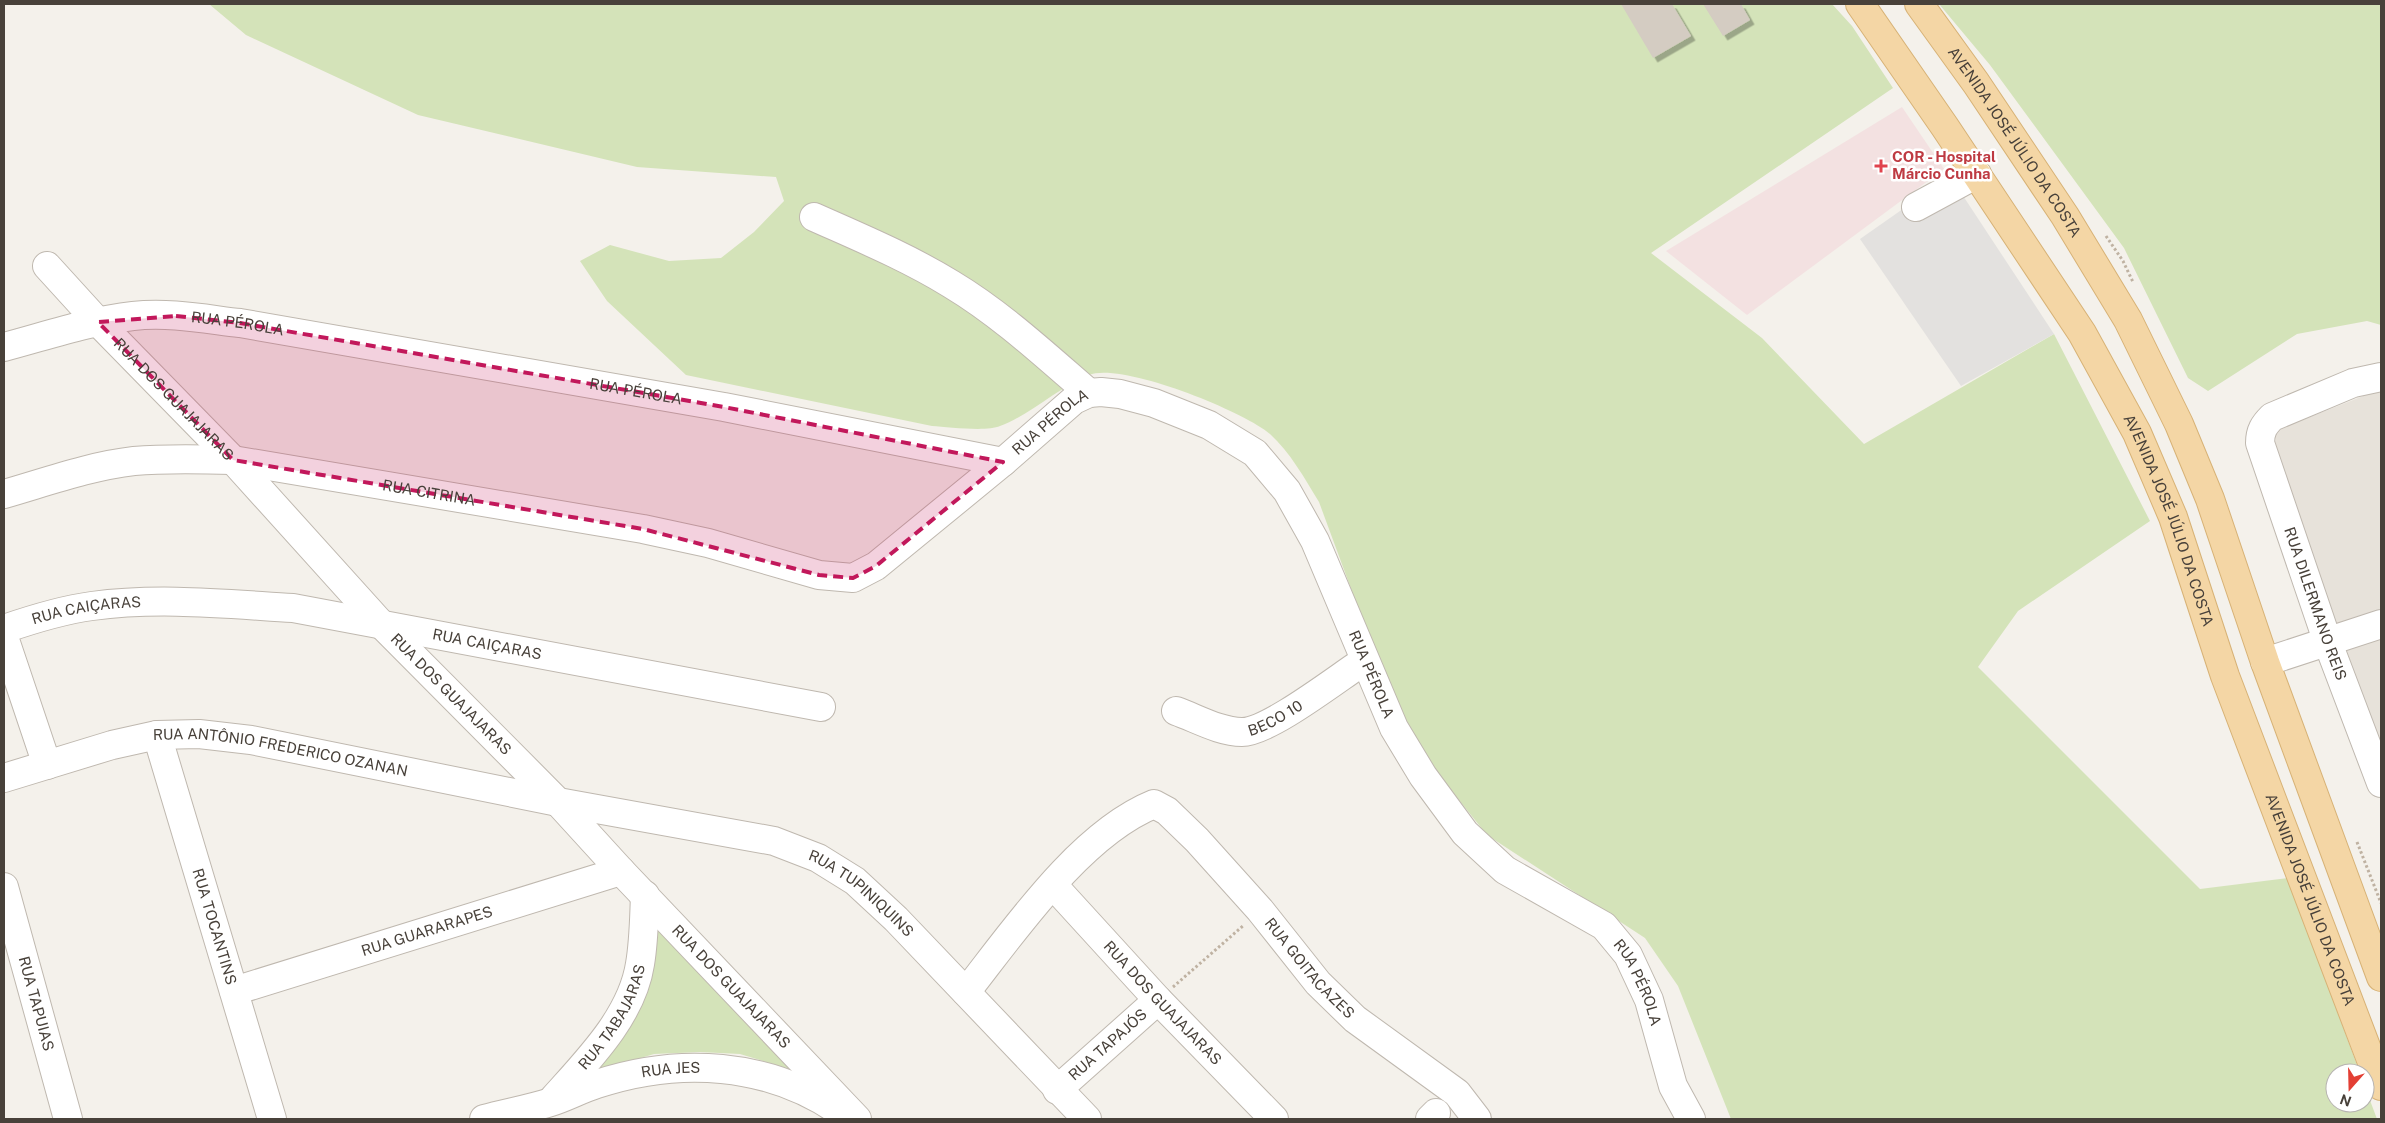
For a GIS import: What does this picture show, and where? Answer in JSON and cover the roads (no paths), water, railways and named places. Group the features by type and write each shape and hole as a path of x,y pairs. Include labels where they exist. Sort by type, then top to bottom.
{"main road":[{"name":"AVENIDA JOSÉ JÚLIO DA COSTA","path":"1860,4 1977,174 2082,333 2137,433 2173,517 2226,676 2381,1086"},
{"name":"AVENIDA JOSÉ JÚLIO DA COSTA","path":"1919,4 2051,193 2128,320 2179,424 2210,499 2265,662 2381,977"},
{"path":"2226,676 2265,662"}],"street":[{"path":"1916,207 1977,174"},
{"path":"814,218 878,245 953,285 999,318 1088,393"},
{"name":"RUA DOS GUAJAJARAS","path":"47,266 98,322 234,460 382,624 558,802 621,871 857,1119"},
{"name":"RUA PÉROLA","path":"4,348 98,322 135,316 176,316 240,323 724,407 1003,462 1060,411 1088,393 1120,394 1154,404 1209,425 1255,454 1287,491 1315,541 1364,661 1394,728 1424,776 1465,833 1505,870 1604,926 1628,955 1649,1000 1673,1086 1691,1119"},
{"name":"RUA DILERMANO REIS","path":"2381,377 2353,383 2272,417 2265,424 2260,434 2264,457 2328,643 2381,783"},
{"name":"RUA CITRINA","path":"4,494 78,473 132,461 178,458 234,460 643,529 708,543 820,574 853,578 876,566 1003,462"},
{"name":"RUA CAIÇARAS","path":"4,628 48,615 92,606 148,601 293,608 821,706"},
{"path":"2265,662 2328,643 2381,624"},
{"path":"4,637 47,765"},
{"name":"BECO 10","path":"1176,710 1225,729 1243,732 1258,728 1275,719 1364,661"},
{"name":"RUA ANTÔNIO FREDERICO OZANAN","path":"4,778 112,745 157,735 198,734 251,740 558,802"},
{"name":"RUA TOCANTINS","path":"157,735 272,1119"},
{"name":"RUA TUPINIQUINS","path":"558,802 774,840 818,858 855,881 876,900 1087,1119"},
{"name":"RUA GOITACAZES","path":"1053,885 1085,852 1126,818 1154,804 1167,811 1180,822 1260,910 1318,983 1348,1013 1457,1093 1477,1119"},
{"name":"RUA GUARARAPES","path":"234,992 621,871"},
{"path":"966,992 1053,885"},
{"name":"RUA DOS GUAJAJARAS","path":"1053,885 1158,1000 1274,1119"},
{"name":"RUA TAPUIAS","path":"4,887 11,946 68,1119"},
{"name":"RUA TABAJARAS","path":"544,1110 603,1040 627,1003 640,966 645,895"},
{"name":"RUA TAPAJÓS","path":"1057,1090 1158,1000"},
{"name":"RUA JES","path":"484,1119 544,1110 598,1083 656,1071 697,1066 735,1070 779,1080 827,1102 852,1119"}],"place":[{"name":"COR - Hospital Márcio Cunha","path":"1881,166"}]}
